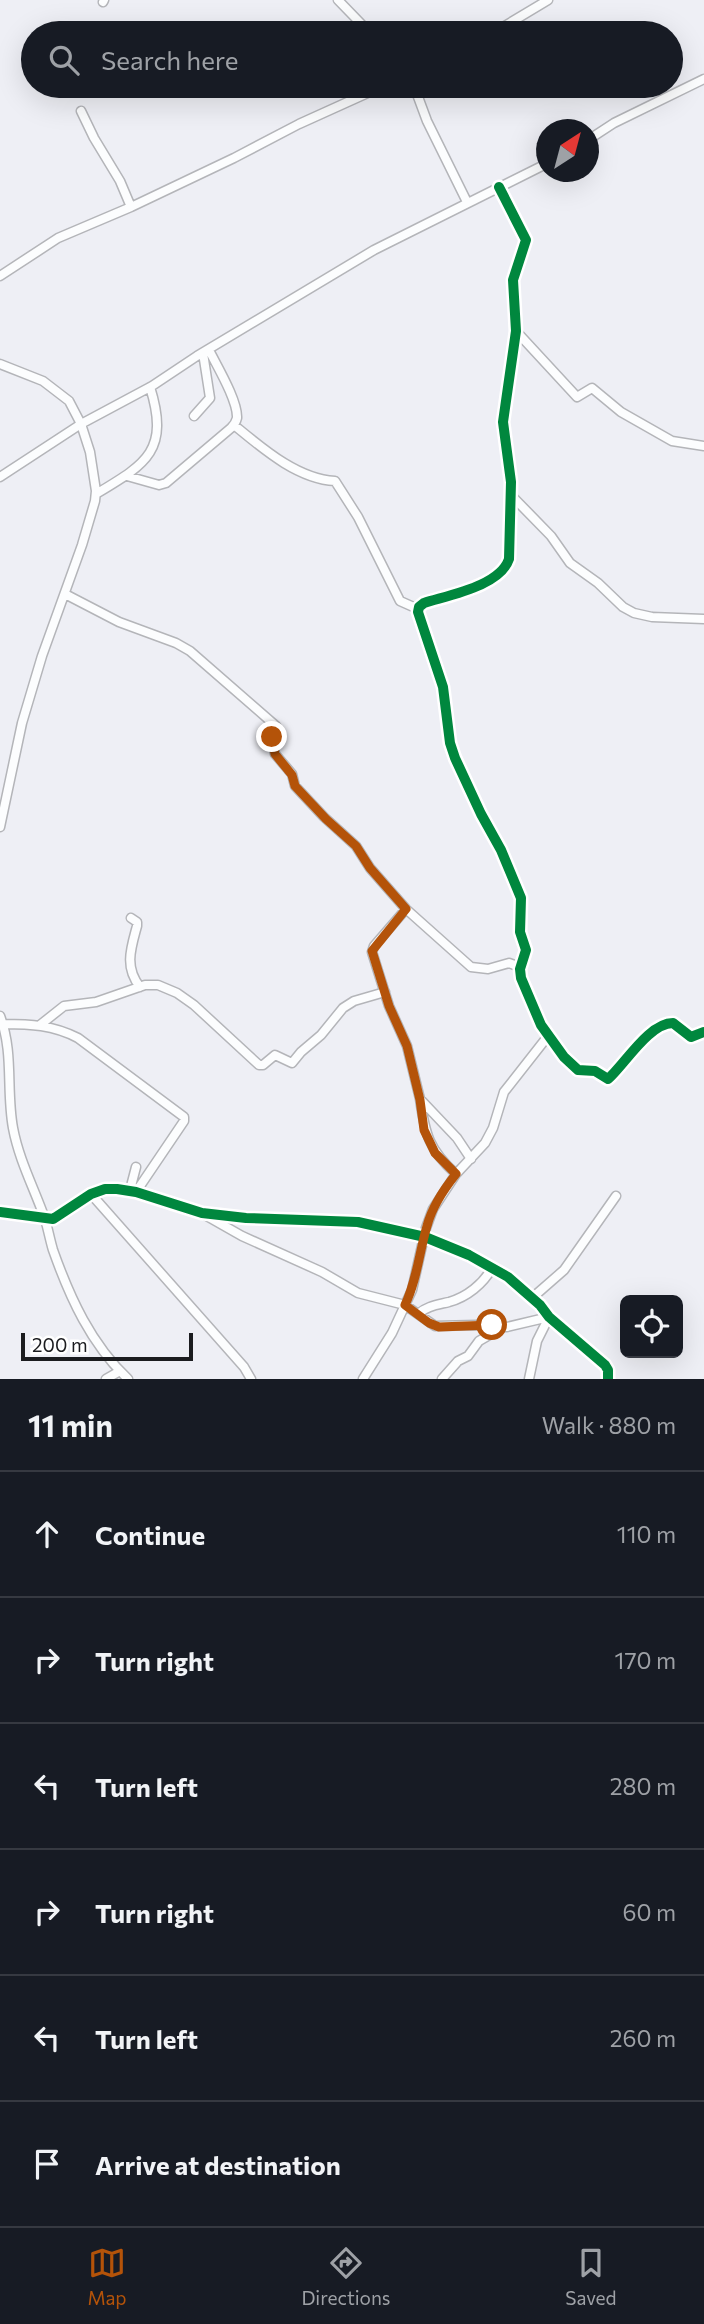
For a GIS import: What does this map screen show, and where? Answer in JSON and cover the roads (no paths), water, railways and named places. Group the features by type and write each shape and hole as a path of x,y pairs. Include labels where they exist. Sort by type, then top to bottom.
{"street":[{"path":"338,0 358,21"},
{"path":"513,21 548,0"},
{"path":"683,89 704,79"},
{"path":"0,276 51,242 234,158 312,117 356,98"},
{"path":"418,98 467,202"},
{"path":"599,133 665,98"},
{"path":"81,111 131,206"},
{"path":"0,477 81,424 150,387 374,250 536,169"},
{"path":"418,609 424,603 486,583 506,568 509,559 510,466 503,422 516,331 513,280 526,240 499,187"},
{"path":"516,331 577,397 592,388 621,412 665,438 683,444 704,446"},
{"path":"194,416 211,398 206,351"},
{"path":"127,475 159,485 166,483 234,425 237,416 233,404 206,351"},
{"path":"0,364 33,375 69,401 81,424 93,466 96,494 22,723 0,827"},
{"path":"96,494 127,475 150,454 157,438 157,409 150,387"},
{"path":"234,425 285,463 326,481 335,481 362,525 400,601 418,609 443,687 455,758 501,850 521,898 520,932 526,950 520,967 523,985 548,1036 564,1057 578,1070 595,1071 608,1079 646,1038 663,1025 673,1023 691,1037 704,1032"},
{"path":"510,494 551,536 570,562 598,583 623,607 652,617 704,619"},
{"path":"65,594 118,622 176,643 190,651 274,724 276,728 272,737 275,754 292,775 295,786 356,846 370,868 406,909 471,967 488,969 509,963 520,967"},
{"path":"406,909 372,950 385,992 407,1046 424,1130 435,1153 456,1174"},
{"path":"131,918 137,922 137,926 130,949 130,970 140,987"},
{"path":"40,1025 64,1006 107,999 140,987 158,985 184,998 260,1065 275,1055 292,1063 321,1035 343,1008 354,1001 385,992"},
{"path":"128,1379 99,1346 72,1298 20,1158 13,1126 11,1073 1,1020 67,1032 185,1118 133,1191"},
{"path":"363,1379 393,1333 405,1305 433,1209 456,1174 490,1135 504,1093 548,1036"},
{"path":"0,1065 11,1073"},
{"path":"420,1100 457,1138 471,1159"},
{"path":"133,1191 136,1167"},
{"path":"0,1212 45,1220 56,1218 90,1194 105,1189 133,1191 202,1213 246,1218 358,1222 425,1237 469,1255 516,1283 549,1317 605,1365 608,1379"},
{"path":"90,1194 244,1367 251,1379"},
{"path":"532,1298 565,1270 615,1196"},
{"path":"202,1213 233,1232 322,1272 358,1293 405,1305 439,1327 503,1327 549,1317"},
{"path":"418,1314 425,1308 453,1301 468,1293 483,1281 492,1268"},
{"path":"529,1379 537,1341 549,1317"},
{"path":"442,1379 459,1360 468,1356 479,1341 503,1327"},
{"path":"106,1379 120,1371"}]}
